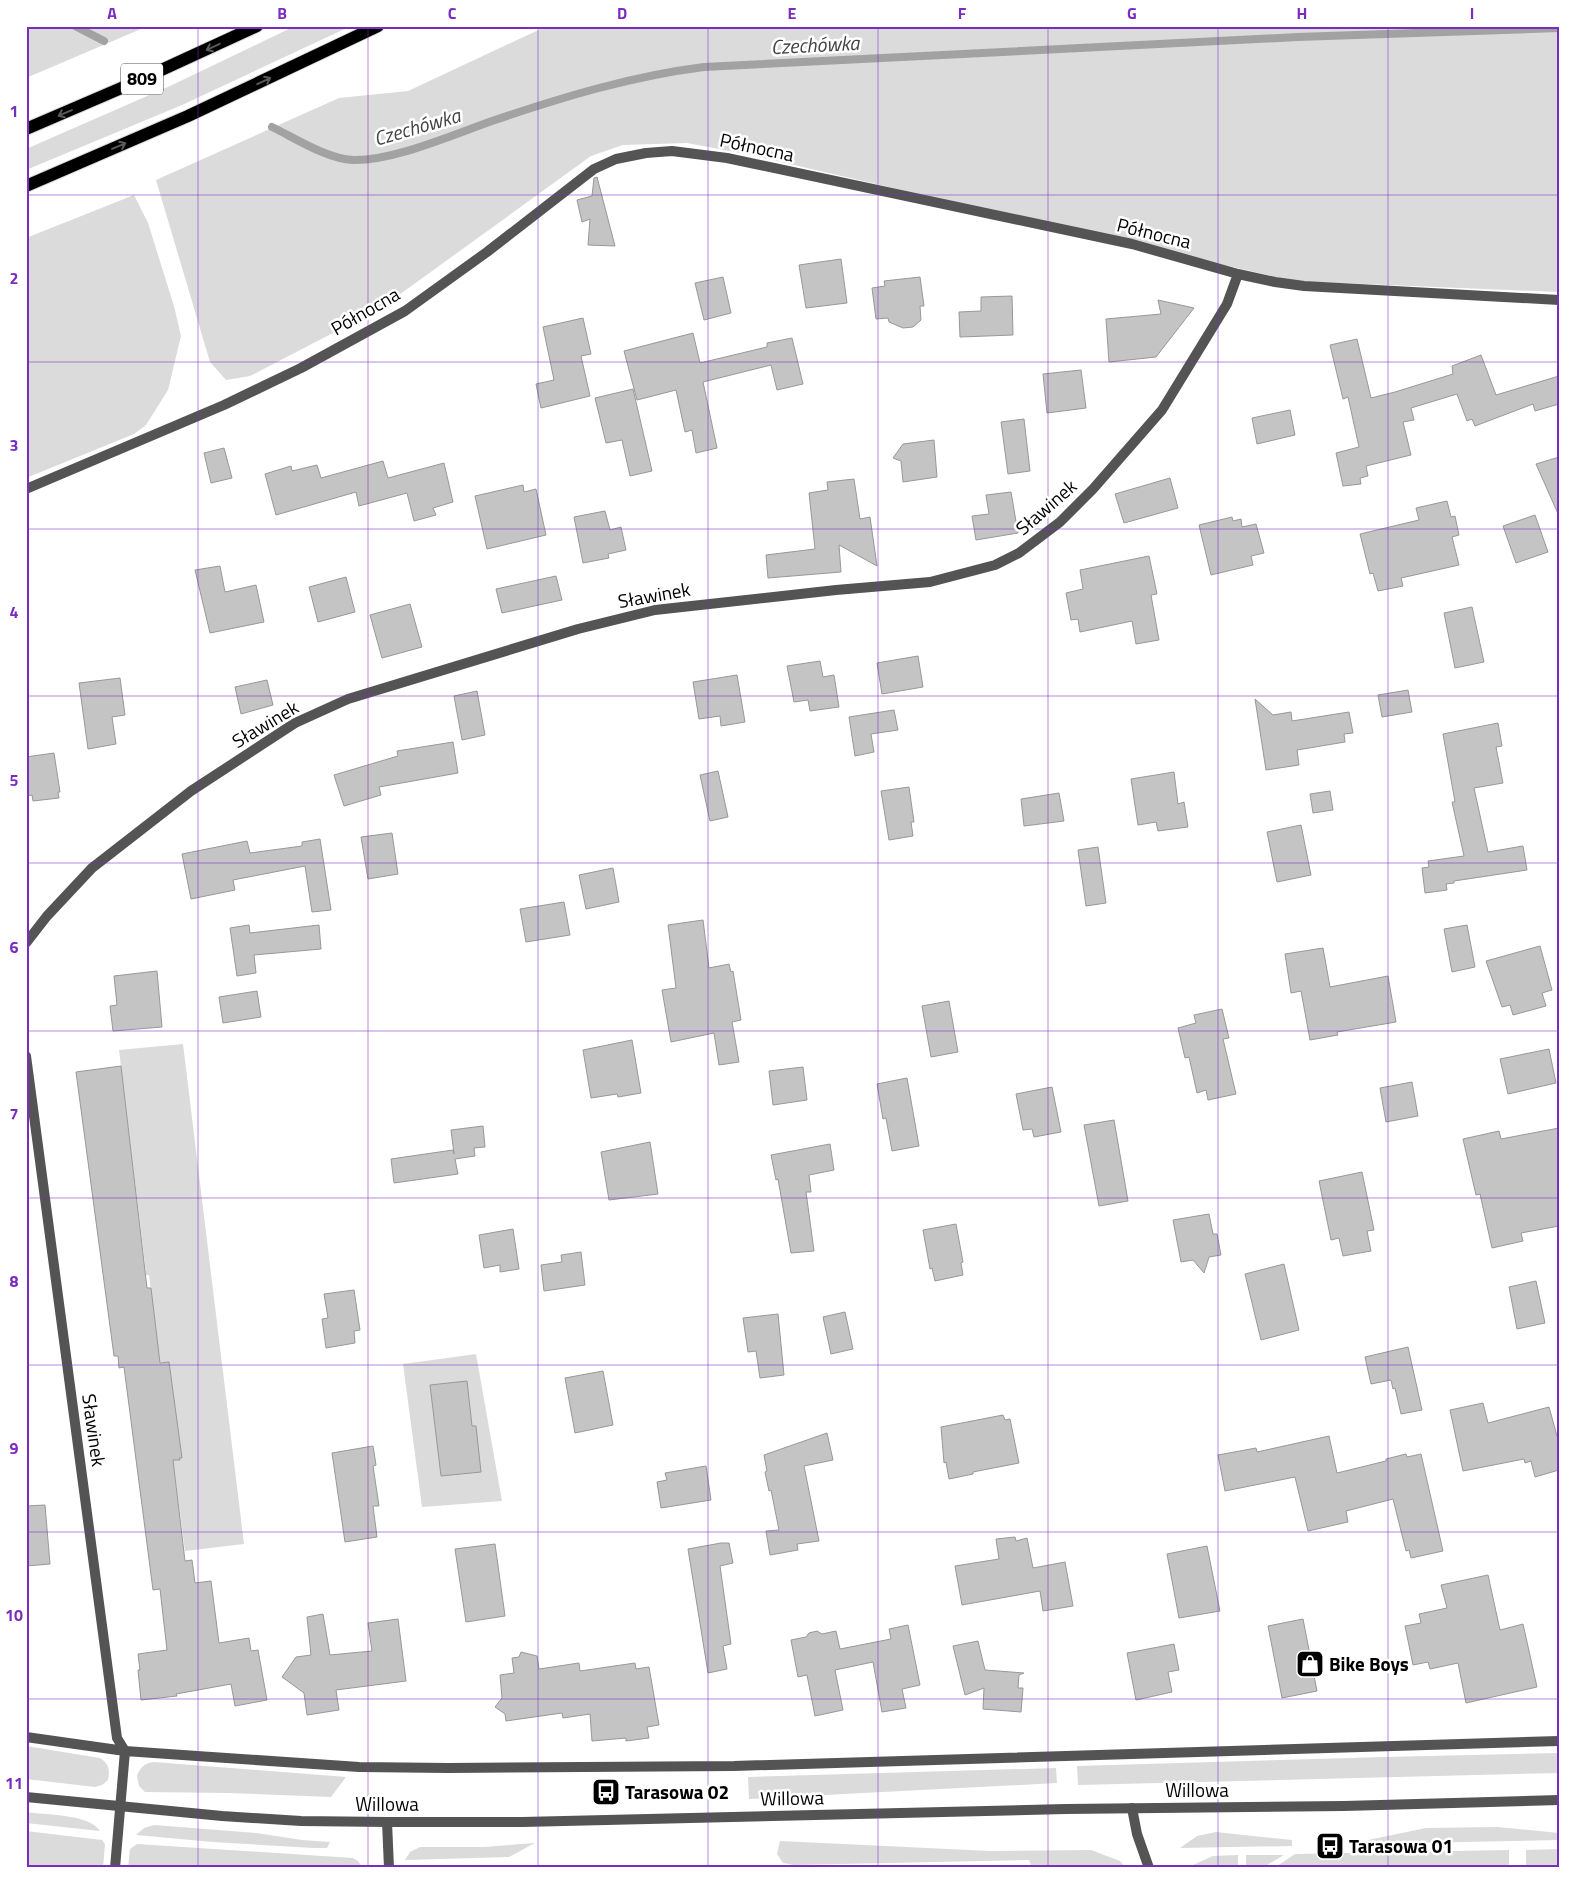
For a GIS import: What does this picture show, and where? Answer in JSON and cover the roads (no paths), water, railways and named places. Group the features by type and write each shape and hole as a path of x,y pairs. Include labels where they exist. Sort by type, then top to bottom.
{"main road":[{"name":"809","path":"26,129 125,87 257,26"},
{"path":"26,186 188,116 378,26"}],"street":[{"name":"Północna","path":"26,489 224,405 405,311 487,252 594,169 616,160 646,153 672,151 727,158 1132,244 1238,274 1275,282 1304,286 1559,300"},
{"name":"Sławinek","path":"26,943 47,916 92,868 191,791 295,723 348,700 578,629 655,610 836,590 930,582 995,565 1019,553 1060,522 1080,502 1162,410 1226,304 1238,274"},
{"name":"Sławinek","path":"26,1056 117,1738 125,1751 115,1868"},
{"path":"26,1737 125,1751 359,1767 448,1768 734,1766 1559,1741"},
{"name":"Willowa","path":"26,1797 121,1807 301,1821 387,1822 522,1822 1559,1800"},
{"path":"1132,1808 1137,1834 1150,1868"},
{"path":"387,1822 389,1868"}],"waterway":[{"name":"Czechówka","path":"75,26 104,41"},
{"name":"Czechówka","path":"272,127 333,156 353,160 369,159 424,146 572,95 651,76 704,67 1298,37 1559,28"}],"place":[{"name":"Bike Boys","path":"1310,1664"},
{"name":"Tarasowa 02","path":"606,1792"},
{"name":"Tarasowa 01","path":"1330,1846"}]}
